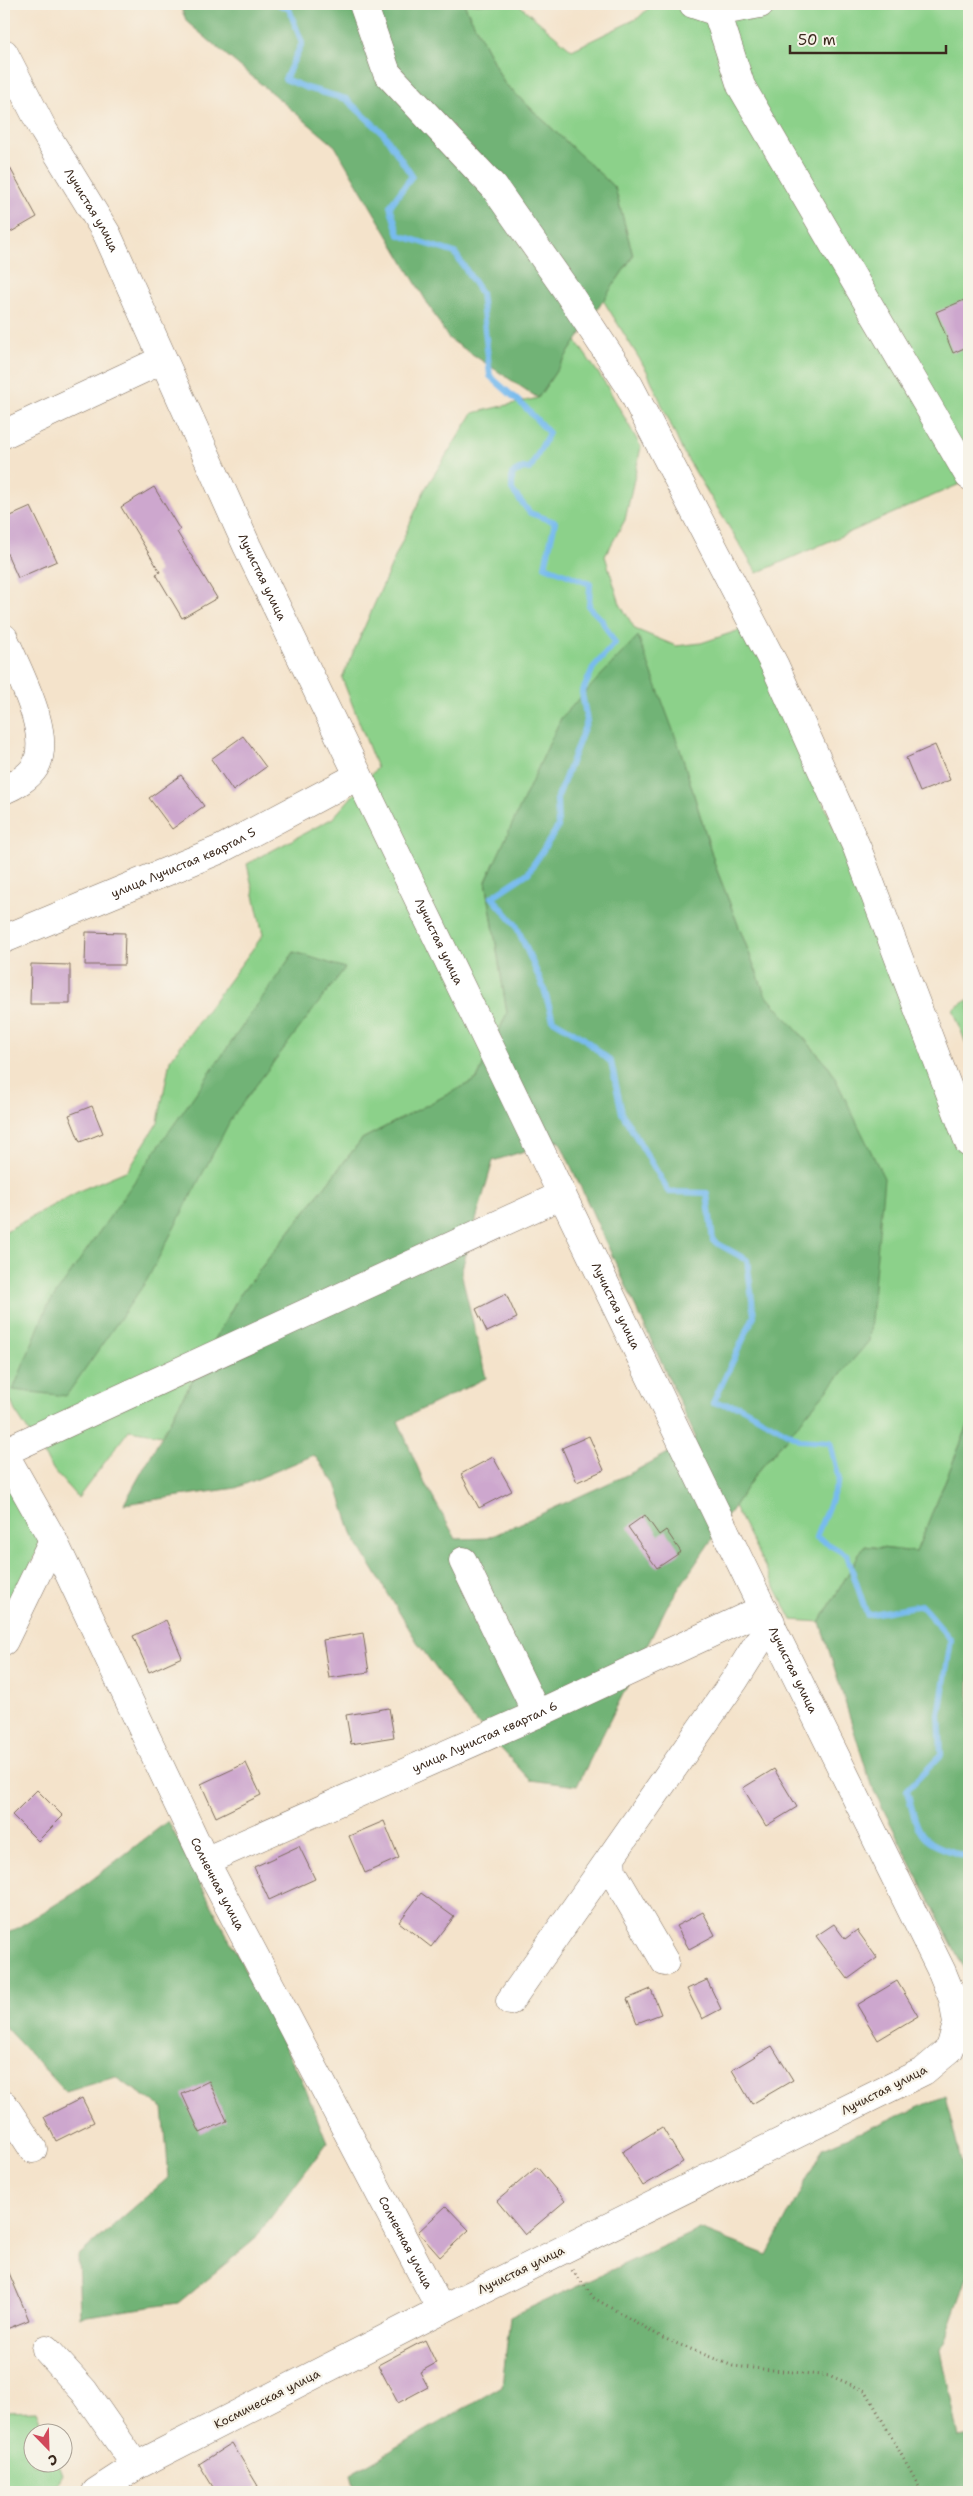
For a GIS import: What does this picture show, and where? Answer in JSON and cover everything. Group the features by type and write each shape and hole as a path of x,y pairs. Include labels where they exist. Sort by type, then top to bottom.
{"street":[{"path":"363,4 387,73 494,187 565,288 629,385 775,666 857,848 969,1143"},
{"path":"760,4 705,8 740,86 969,476"},
{"name":"Лучистая улица","path":"4,54 44,131 107,234 247,546 942,1972 953,1999 957,2024 950,2050 924,2071 441,2310"},
{"path":"4,434 162,360"},
{"path":"4,638 39,720 41,743 35,767 14,786 4,790"},
{"name":"улица Лучистая квартал 5","path":"4,939 221,849 358,776"},
{"path":"4,1453 562,1195"},
{"name":"Солнечная улица","path":"4,1453 52,1540 206,1861 441,2310"},
{"path":"4,1640 52,1540"},
{"path":"463,1561 537,1714"},
{"path":"510,2001 734,1681 767,1616"},
{"name":"улица Лучистая квартал 6","path":"206,1861 537,1714 767,1616"},
{"path":"611,1857 612,1871 665,1962"},
{"path":"4,2105 33,2149"},
{"name":"Космическая улица","path":"96,2492 136,2466 441,2310"},
{"path":"46,2349 84,2391 136,2466"}],"path":[{"path":"558,2252 594,2298 663,2338 733,2366 830,2376 866,2391 922,2492"}],"green space":[{"path":"179,4 464,4 504,83 615,188 633,256 538,398 448,338 335,146 187,22"},
{"path":"464,4 518,4 572,50 638,18 653,4 969,4 969,480 757,573 682,450 647,371 603,300 633,256 615,188 504,83"},
{"path":"576,341 607,386 641,447 625,520 605,556 620,604 635,629 676,646 701,643 746,628 771,673 956,1128 969,1173 969,1423 916,1552 864,1546 820,1622 792,1620 734,1506 755,1475 868,1341 830,1068 765,994 716,868 680,749 486,881 507,1013 477,1079 362,1139 239,1296 162,1435 129,1430 78,1498 55,1472 15,1411 4,1384 4,1232 81,1190 128,1170 158,1122 170,1060 263,935 247,864 333,818 377,768 342,678 425,489 473,413 538,398"},
{"path":"638,636 680,749 716,868 765,994 830,1068 884,1178 869,1341 755,1475 667,1606 577,1786 530,1780 469,1714 419,1645 353,1536 336,1484 314,1455 236,1488 124,1504 239,1296 362,1139 477,1079 507,1013 486,881 561,718","holes":["559,1140 696,1438 633,1472 488,1538 456,1539 423,1480 398,1421 486,1378 461,1272 493,1161"]},
{"path":"294,952 345,968 232,1117 147,1280 66,1396 13,1390 47,1307"},
{"path":"969,999 969,1052 953,1009"},
{"path":"969,1423 969,1978 871,1785 820,1622 864,1546 916,1552"},
{"path":"4,1459 42,1543 4,1619"},
{"path":"168,1821 302,2080 327,2143 253,2241 178,2303 80,2317 78,2256 169,2177 163,2108 115,2077 66,2092 4,2026 4,1936 76,1892"},
{"path":"945,2096 969,2194 969,2272 941,2351 959,2437 969,2435 969,2492 356,2492 351,2474 502,2386 510,2317 700,2229 767,2255 823,2148"},
{"path":"36,2411 41,2424 22,2424 22,2474 62,2474 52,2492 4,2492 4,2412"}],"building":[{"path":"4,157 37,217 4,236"},
{"path":"969,298 969,346 953,353 936,312"},
{"path":"154,487 180,530 177,532 217,598 182,618 156,574 160,572 121,507"},
{"path":"31,507 57,561 18,578 4,547 4,519"},
{"path":"243,736 266,767 233,791 211,759"},
{"path":"935,745 950,780 920,792 906,758"},
{"path":"181,775 204,806 172,829 149,798"},
{"path":"86,932 125,933 124,965 85,965"},
{"path":"31,964 70,965 70,1004 30,1004"},
{"path":"92,1106 103,1133 80,1142 69,1115"},
{"path":"506,1294 517,1318 487,1332 476,1309"},
{"path":"589,1436 604,1470 577,1482 562,1448"},
{"path":"493,1457 512,1491 479,1508 461,1474"},
{"path":"645,1515 659,1535 666,1530 681,1552 657,1568 628,1527"},
{"path":"166,1620 182,1657 149,1672 133,1636"},
{"path":"363,1633 369,1672 329,1678 323,1640"},
{"path":"389,1708 394,1737 351,1744 346,1715"},
{"path":"246,1763 261,1795 216,1817 201,1784"},
{"path":"774,1769 797,1807 766,1826 743,1788"},
{"path":"37,1790 63,1816 38,1841 12,1815"},
{"path":"384,1821 399,1858 365,1873 349,1836"},
{"path":"299,1846 315,1879 269,1900 254,1867"},
{"path":"421,1893 454,1917 431,1947 399,1922"},
{"path":"703,1912 715,1935 689,1949 676,1926"},
{"path":"834,1924 845,1939 857,1930 877,1958 848,1979 816,1936"},
{"path":"707,1980 721,2009 702,2019 687,1989"},
{"path":"897,1981 918,2016 878,2040 857,2005"},
{"path":"651,1989 661,2014 637,2023 627,1999"},
{"path":"772,2046 793,2080 752,2104 732,2070"},
{"path":"209,2081 227,2121 200,2133 182,2094"},
{"path":"82,2098 94,2122 56,2141 44,2117"},
{"path":"662,2127 683,2162 643,2186 622,2152"},
{"path":"537,2167 565,2201 525,2235 497,2201"},
{"path":"446,2206 469,2230 440,2257 418,2232"},
{"path":"4,2261 29,2320 4,2330"},
{"path":"425,2340 436,2363 420,2372 428,2387 398,2403 378,2365"},
{"path":"232,2443 258,2486 249,2492 216,2492 199,2464"}],"waterway":[{"path":"278,4 289,9 302,43 285,79 307,88 346,99 384,134 412,176 390,206 399,235 455,253 481,293 490,376 526,408 549,433 530,469 523,468 512,474 512,490 530,513 555,522 545,566 590,584 589,607 601,619 615,643 593,668 582,693 587,721 557,799 558,827 528,873 492,897 516,925 544,989 553,1020 582,1037 611,1062 622,1113 669,1192 707,1193 713,1241 747,1260 754,1316 713,1403 739,1406 800,1440 830,1442 839,1480 816,1537 847,1555 867,1615 921,1605 951,1640 939,1715 941,1755 907,1790 915,1820 924,1837 940,1847 969,1858"}]}
